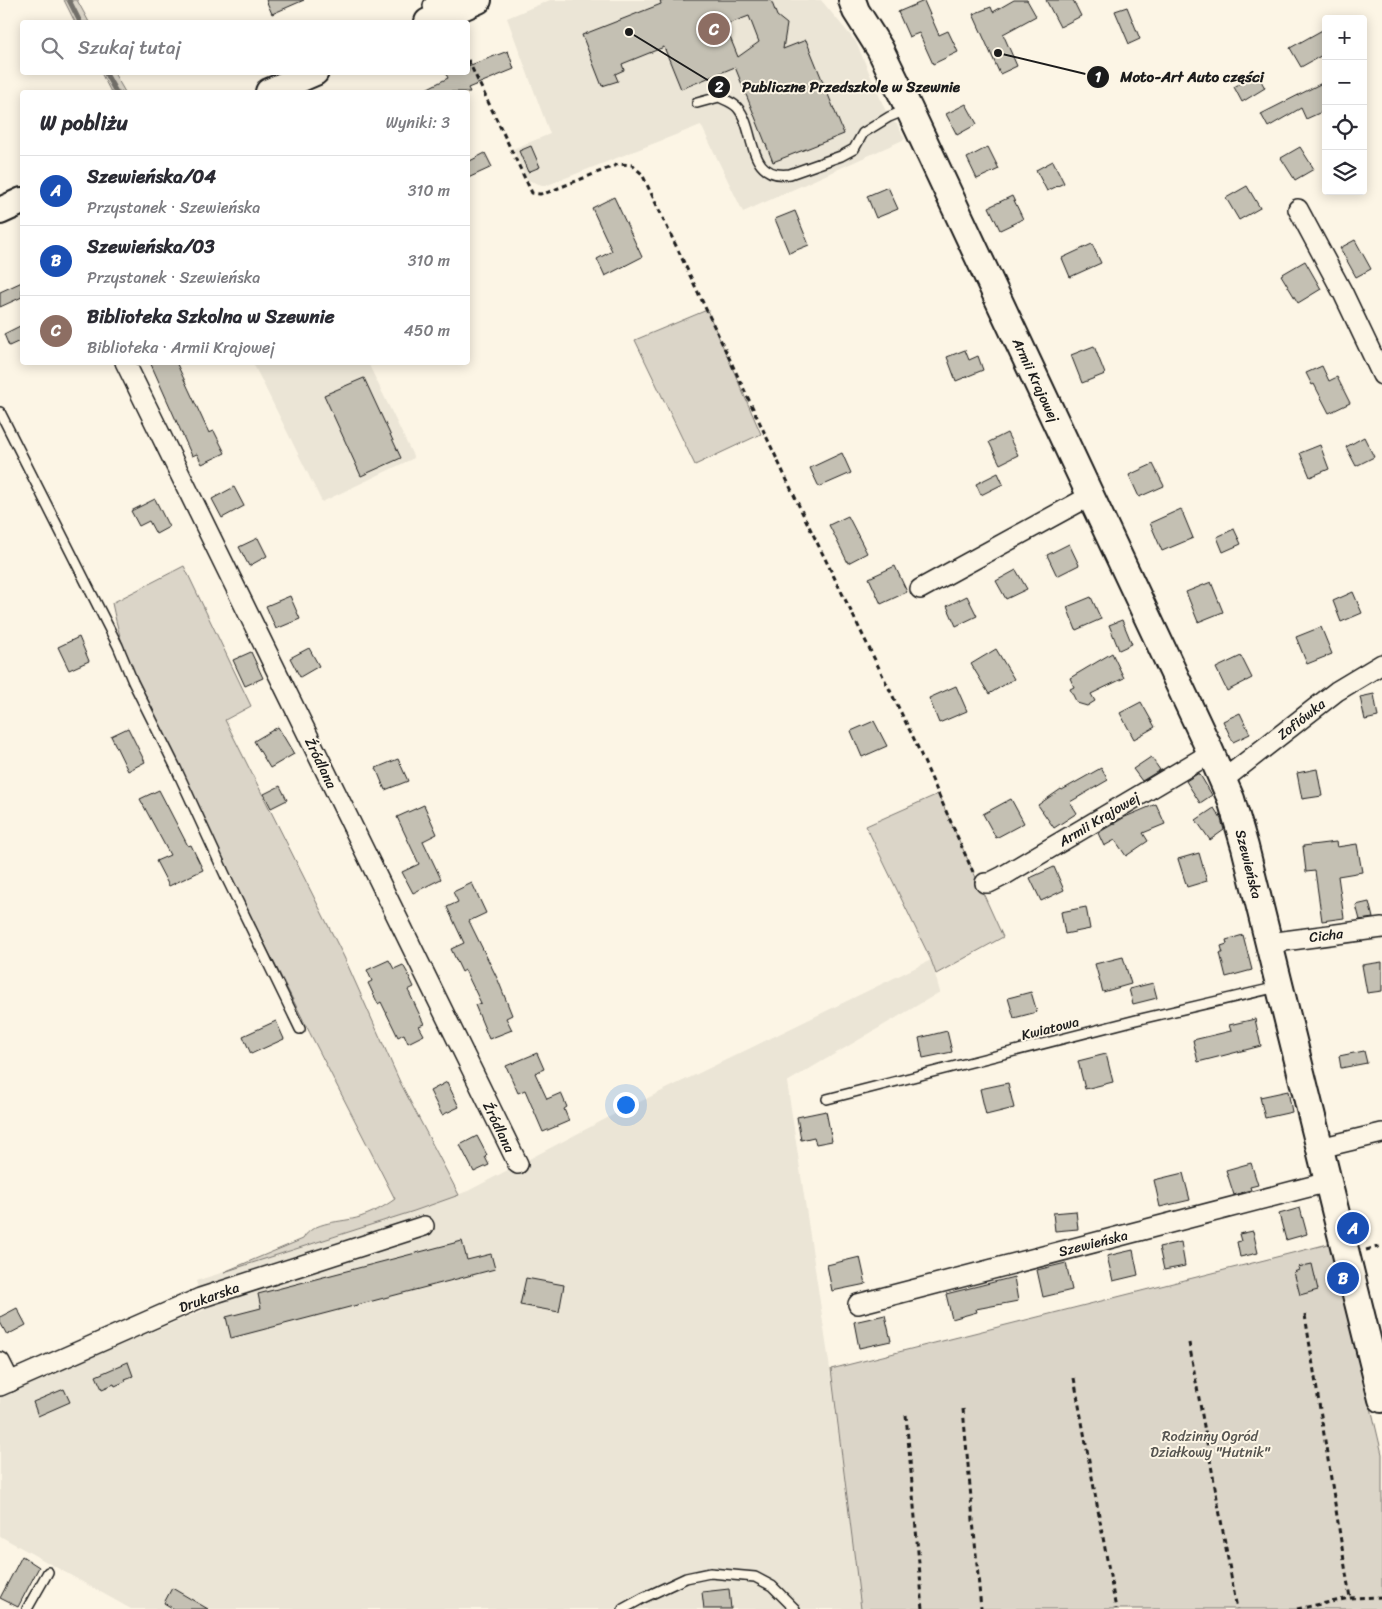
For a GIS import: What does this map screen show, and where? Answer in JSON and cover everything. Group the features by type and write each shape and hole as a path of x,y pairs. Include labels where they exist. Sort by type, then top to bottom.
{"street":[{"path":"434,9 478,0"},
{"name":"Armii Krajowej","path":"851,4 880,49 909,109 1223,780"},
{"path":"274,90 307,75"},
{"path":"0,211 20,202"},
{"path":"1298,209 1343,293 1382,375"},
{"name":"Źródlana","path":"126,365 518,1164"},
{"path":"920,589 1090,496"},
{"name":"Zofiówka","path":"1223,780 1337,691 1382,664"},
{"name":"Armii Krajowej","path":"986,883 1004,876 1211,753"},
{"name":"Szewieńska","path":"1223,780 1241,831 1382,1399"},
{"name":"Cicha","path":"1269,943 1382,928"},
{"path":"1320,1148 1382,1133"},
{"name":"Szewieńska","path":"858,1304 1328,1182"},
{"name":"Drukarska","path":"5,1384 200,1298 424,1226"},
{"path":"0,1362 5,1384"}],"lane":[{"path":"697,103 719,97 736,106 742,115 756,158 771,173 781,175 790,174 841,156 854,149 863,133 889,117 909,109"},
{"path":"0,412 118,646 133,682 300,1029"},
{"name":"Kwiatowa","path":"827,1099 1145,1018 1280,986"},
{"path":"27,1609 48,1572"},
{"path":"623,1609 686,1578 710,1573 755,1577 772,1586 795,1609"}],"path":[{"path":"470,64 532,193 546,193 619,164 632,165 642,174 802,512 914,739 975,877 981,882 986,883"},
{"path":"1305,1315 1350,1598"},
{"path":"1189,1343 1237,1609"},
{"path":"1074,1378 1116,1609"},
{"path":"962,1409 981,1609"},
{"path":"906,1415 923,1609"},
{"path":"1297,1609 1350,1598 1382,1597"}],"shaded area":[{"path":"550,0 821,0 856,42 890,121 897,124 905,139 743,212 701,125 545,186 527,180 513,149 550,134 507,18"},
{"path":"254,365 369,365 414,458 322,502"},
{"path":"931,960 940,992 787,1082 830,1369 861,1609 131,1609 0,1536 0,1396 204,1310 196,1281 414,1211 468,1191 615,1114"}],"green space":[{"path":"64,0 77,0 88,20 74,20"},
{"path":"102,75 115,75 124,90 110,90"},
{"path":"707,310 761,434 695,465 635,340"},
{"path":"184,566 251,706 225,720 344,957 400,1082 459,1195 224,1272 303,1239 314,1228 321,1225 360,1217 378,1210 395,1199 253,921 169,743 135,679 125,651 112,603"},
{"path":"938,794 1003,937 936,974 866,826"},
{"name":"Rodzinny Ogród Działkowy \"Hutnik\"","path":"1332,1243 1382,1454 1382,1609 861,1609 831,1369"}],"building":[{"path":"266,0 304,0 272,14"},
{"path":"660,0 771,0 777,16 787,24 783,49 806,40 844,134 773,162 735,67 681,89 664,47 622,64 624,70 615,74 618,81 602,86 582,35 661,4","holes":["749,16 759,42 738,57 725,25"]},
{"path":"1014,0 1027,0 1036,16 1003,34 1017,66 1000,74 973,14 991,7 993,12"},
{"path":"1046,0 1073,0 1081,16 1060,27"},
{"path":"924,1 939,35 948,31 958,52 933,64 919,33 909,37 898,12"},
{"path":"1127,7 1140,39 1129,44 1115,11"},
{"path":"1322,30 1322,55 1301,67 1290,48"},
{"path":"508,51 514,69 468,88 469,90 424,90 448,78 446,75 470,75 470,65"},
{"path":"1257,74 1265,88 1242,102 1234,87"},
{"path":"1322,83 1322,112 1306,119 1301,108 1268,127 1261,114"},
{"path":"966,104 977,124 957,135 946,114"},
{"path":"531,146 540,167 528,172 519,151"},
{"path":"988,147 999,169 977,179 967,158"},
{"path":"1300,147 1314,169 1295,180 1281,158"},
{"path":"485,153 492,167 470,177 470,161"},
{"path":"1053,161 1064,183 1047,191 1036,170"},
{"path":"1247,186 1260,208 1239,220 1226,198"},
{"path":"888,187 898,209 876,218 867,196"},
{"path":"1012,196 1023,219 1000,230 989,207"},
{"path":"614,197 642,257 605,276 597,259 612,251 592,208"},
{"path":"795,211 809,245 789,253 775,219"},
{"path":"1355,240 1371,269 1356,277 1340,248"},
{"path":"1092,244 1101,263 1070,277 1062,258"},
{"path":"1305,261 1321,289 1298,303 1281,275"},
{"path":"20,283 20,298 0,307 0,292"},
{"path":"20,326 20,341 9,346 4,334"},
{"path":"1094,346 1105,374 1082,383 1071,355"},
{"path":"965,350 969,360 978,356 983,370 956,381 947,357"},
{"path":"151,365 177,365 209,433 214,431 225,453 202,464 197,454 192,456"},
{"path":"1322,366 1329,381 1337,377 1350,403 1329,413 1306,373"},
{"path":"364,378 401,458 361,476 324,395"},
{"path":"1007,433 1018,455 1000,464 989,442"},
{"path":"1364,437 1374,457 1356,466 1346,447"},
{"path":"1320,445 1329,469 1310,477 1300,453"},
{"path":"842,453 851,473 819,487 810,468"},
{"path":"1153,464 1164,486 1139,497 1129,475"},
{"path":"998,473 1003,484 981,495 976,484"},
{"path":"234,487 244,506 222,518 212,499"},
{"path":"155,499 169,527 156,534 149,521 139,526 131,511"},
{"path":"1181,509 1193,538 1162,551 1150,523"},
{"path":"848,516 867,553 848,563 829,525"},
{"path":"1234,529 1241,544 1223,552 1217,537"},
{"path":"258,538 267,556 249,566 239,547"},
{"path":"1069,544 1079,565 1057,576 1047,555"},
{"path":"895,566 907,592 881,604 869,578"},
{"path":"1016,570 1027,589 1006,599 996,581"},
{"path":"1211,582 1223,612 1198,622 1186,592"},
{"path":"1353,592 1362,613 1341,622 1333,601"},
{"path":"290,596 300,619 276,629 266,606"},
{"path":"967,596 977,616 956,626 947,606"},
{"path":"1091,597 1101,619 1076,630 1067,607"},
{"path":"1122,620 1132,644 1119,650 1109,625"},
{"path":"1321,627 1332,654 1307,664 1296,637"},
{"path":"79,637 89,661 69,670 58,647"},
{"path":"309,648 319,666 300,677 290,658"},
{"path":"996,649 1014,679 989,694 971,664"},
{"path":"251,652 263,678 245,686 233,660"},
{"path":"1112,653 1124,678 1091,694 1095,701 1087,706 1077,703 1070,689 1074,687 1070,678"},
{"path":"1241,656 1252,678 1227,691 1216,668"},
{"path":"956,686 967,711 939,723 929,698"},
{"path":"1374,694 1378,717 1365,720 1360,697"},
{"path":"1141,702 1155,727 1134,739 1120,713"},
{"path":"1240,713 1250,734 1233,742 1223,721"},
{"path":"874,721 887,746 862,757 851,731"},
{"path":"278,727 294,754 270,768 254,741"},
{"path":"128,728 145,762 128,771 111,736"},
{"path":"1151,757 1160,770 1142,781 1133,769"},
{"path":"398,759 408,781 385,790 376,768"},
{"path":"1101,768 1108,780 1070,802 1077,813 1054,828 1038,805 1061,789"},
{"path":"1317,769 1322,796 1302,799 1297,773"},
{"path":"1199,773 1212,795 1200,803 1186,781"},
{"path":"280,786 287,800 271,808 264,794"},
{"path":"159,790 188,846 191,845 203,870 169,886 156,861 170,855 140,799"},
{"path":"1011,799 1024,823 996,838 983,814"},
{"path":"1156,804 1165,824 1143,833 1148,841 1126,856 1115,840 1104,846 1098,833 1125,817"},
{"path":"424,805 437,834 423,841 441,879 413,893 402,872 419,864 397,817"},
{"path":"1214,808 1221,819 1224,830 1210,840 1196,820"},
{"path":"1336,842 1337,847 1357,844 1362,872 1338,876 1344,918 1322,921 1315,871 1306,872 1303,846"},
{"path":"1199,853 1207,881 1187,887 1178,859"},
{"path":"1054,867 1064,890 1041,901 1030,878"},
{"path":"472,883 486,913 469,921 498,980 512,1015 506,1018 512,1030 489,1039 475,1005 481,1003 465,970 462,972 451,949 464,943 447,907 458,902 453,892"},
{"path":"1369,902 1373,918 1360,920 1356,905"},
{"path":"1086,907 1090,929 1065,934 1061,912"},
{"path":"1243,935 1252,970 1226,977 1220,953 1223,953 1221,946 1227,944 1226,940"},
{"path":"1123,957 1131,984 1103,992 1095,964"},
{"path":"389,960 394,969 403,965 407,972 414,987 408,990 424,1024 419,1026 424,1035 408,1043 404,1034 398,1037 381,1002 378,1004 368,983 372,981 367,970"},
{"path":"1382,962 1382,991 1367,993 1362,965"},
{"path":"1153,983 1157,998 1133,1004 1129,989"},
{"path":"1031,992 1037,1012 1014,1018 1008,998"},
{"path":"1255,1019 1261,1046 1198,1062 1193,1040 1231,1031 1229,1025"},
{"path":"276,1021 284,1039 251,1054 243,1036"},
{"path":"947,1031 952,1052 923,1058 919,1038"},
{"path":"1364,1051 1367,1063 1341,1068 1339,1056"},
{"path":"537,1053 544,1069 535,1073 547,1099 561,1093 567,1107 564,1109 569,1121 543,1132 525,1090 518,1093 506,1066"},
{"path":"1106,1054 1113,1082 1085,1089 1078,1061"},
{"path":"447,1082 459,1107 442,1115 430,1091"},
{"path":"1008,1083 1014,1108 986,1115 980,1089"},
{"path":"1288,1091 1292,1112 1265,1118 1260,1097"},
{"path":"826,1111 832,1141 816,1144 814,1137 801,1140 797,1117"},
{"path":"477,1136 487,1155 485,1157 489,1165 474,1172 460,1145"},
{"path":"1251,1163 1258,1185 1250,1187 1251,1190 1234,1195 1226,1170"},
{"path":"1183,1173 1190,1200 1160,1207 1154,1180"},
{"path":"1300,1208 1307,1234 1286,1240 1279,1214"},
{"path":"1076,1211 1078,1229 1055,1231 1053,1213"},
{"path":"1253,1231 1258,1253 1240,1257 1237,1242 1241,1241 1239,1234"},
{"path":"462,1241 467,1260 491,1254 495,1269 231,1338 226,1317 261,1308 258,1294"},
{"path":"1181,1242 1185,1266 1164,1270 1159,1247"},
{"path":"1133,1250 1138,1275 1113,1281 1107,1256"},
{"path":"860,1257 866,1284 832,1291 827,1265"},
{"path":"1066,1263 1072,1290 1043,1297 1037,1270"},
{"path":"1312,1264 1318,1290 1300,1295 1294,1272 1299,1270 1298,1267"},
{"path":"1014,1277 1018,1301 976,1309 977,1312 952,1319 946,1294"},
{"path":"526,1278 564,1285 559,1312 520,1305"},
{"path":"17,1308 26,1325 7,1335 0,1322 0,1317"},
{"path":"885,1315 891,1341 859,1348 854,1322"},
{"path":"128,1362 133,1376 115,1386 114,1384 102,1389 96,1376"},
{"path":"64,1389 70,1402 38,1416 33,1402"},
{"path":"22,1556 39,1567 18,1607 0,1598"},
{"path":"172,1588 208,1609 174,1609 164,1603"},
{"path":"729,1589 731,1609 704,1609 702,1592"}],"waterway":[{"path":"69,0 79,20"},
{"path":"107,75 115,90"}],"place":[{"name":"Biblioteka Szkolna w Szewnie","path":"714,29"},
{"name":"Publiczne Przedszkole w Szewnie","path":"629,32"},
{"name":"Moto-Art Auto części","path":"998,53"},
{"name":"Szewieńska/04","path":"1353,1228"},
{"name":"Szewieńska/03","path":"1343,1278"}]}
